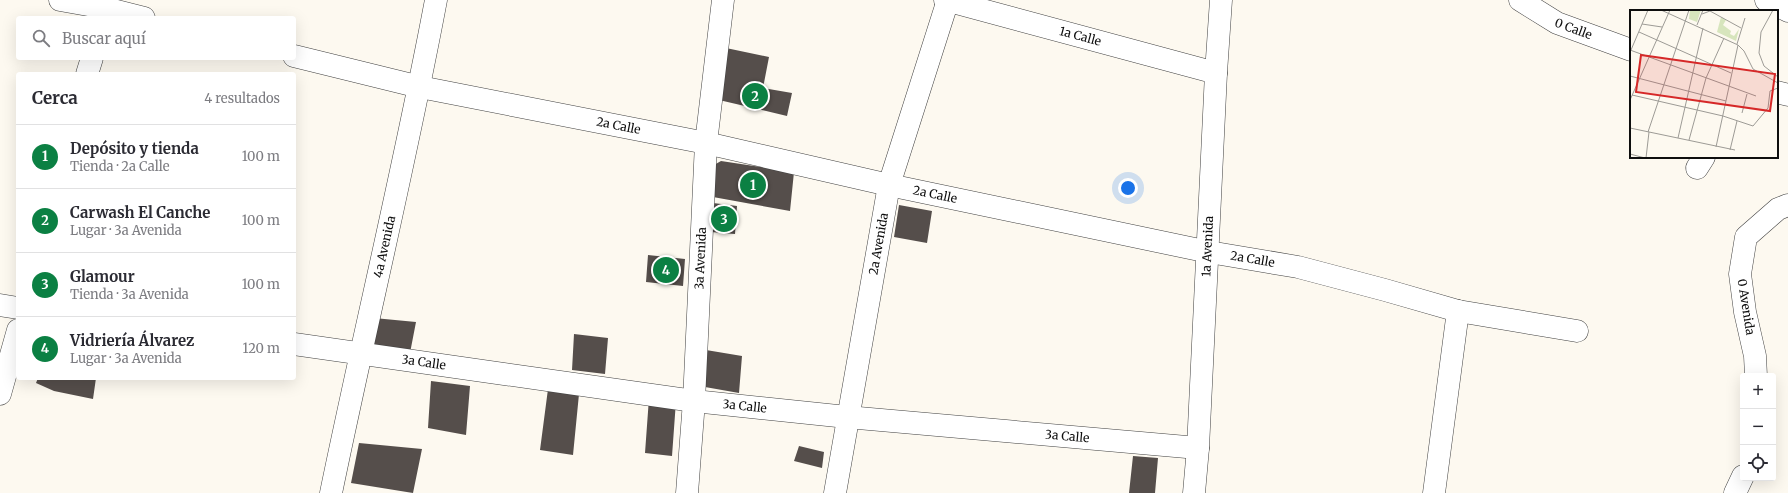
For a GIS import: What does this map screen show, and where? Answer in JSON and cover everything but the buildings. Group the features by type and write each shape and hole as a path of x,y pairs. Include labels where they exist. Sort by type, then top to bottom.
{"street":[{"path":"60,0 135,16"},
{"name":"4a Avenida","path":"331,493 360,352 420,87 436,0"},
{"name":"3a Avenida","path":"687,493 694,401 706,143 723,0"},
{"name":"1a Calle","path":"947,0 1216,73"},
{"name":"2a Avenida","path":"835,493 847,417 889,185 947,0"},
{"name":"1a Avenida","path":"1194,493 1209,252 1216,73 1222,0"},
{"name":"0 Calle","path":"1520,0 1557,23 1630,50"},
{"path":"1766,0 1788,11"},
{"name":"2a Calle","path":"296,56 420,87 706,143 889,185 1209,252 1298,267 1458,311 1577,331"},
{"path":"88,72 91,60"},
{"path":"1778,92 1788,95"},
{"name":"0 Avenida","path":"1756,373 1755,356 1745,312 1740,274 1746,237 1778,209 1788,205"},
{"path":"0,305 16,308"},
{"path":"1434,493 1458,311"},
{"path":"0,394 16,337"},
{"name":"3a Calle","path":"296,344 360,352 694,401 847,417 1198,448"},
{"path":"1735,493 1741,481"}],"place":[{"name":"Carwash El Canche","path":"755,96"},
{"name":"Depósito y tienda","path":"753,185"},
{"name":"Glamour","path":"724,219"},
{"name":"Vidriería Álvarez","path":"666,270"}]}
